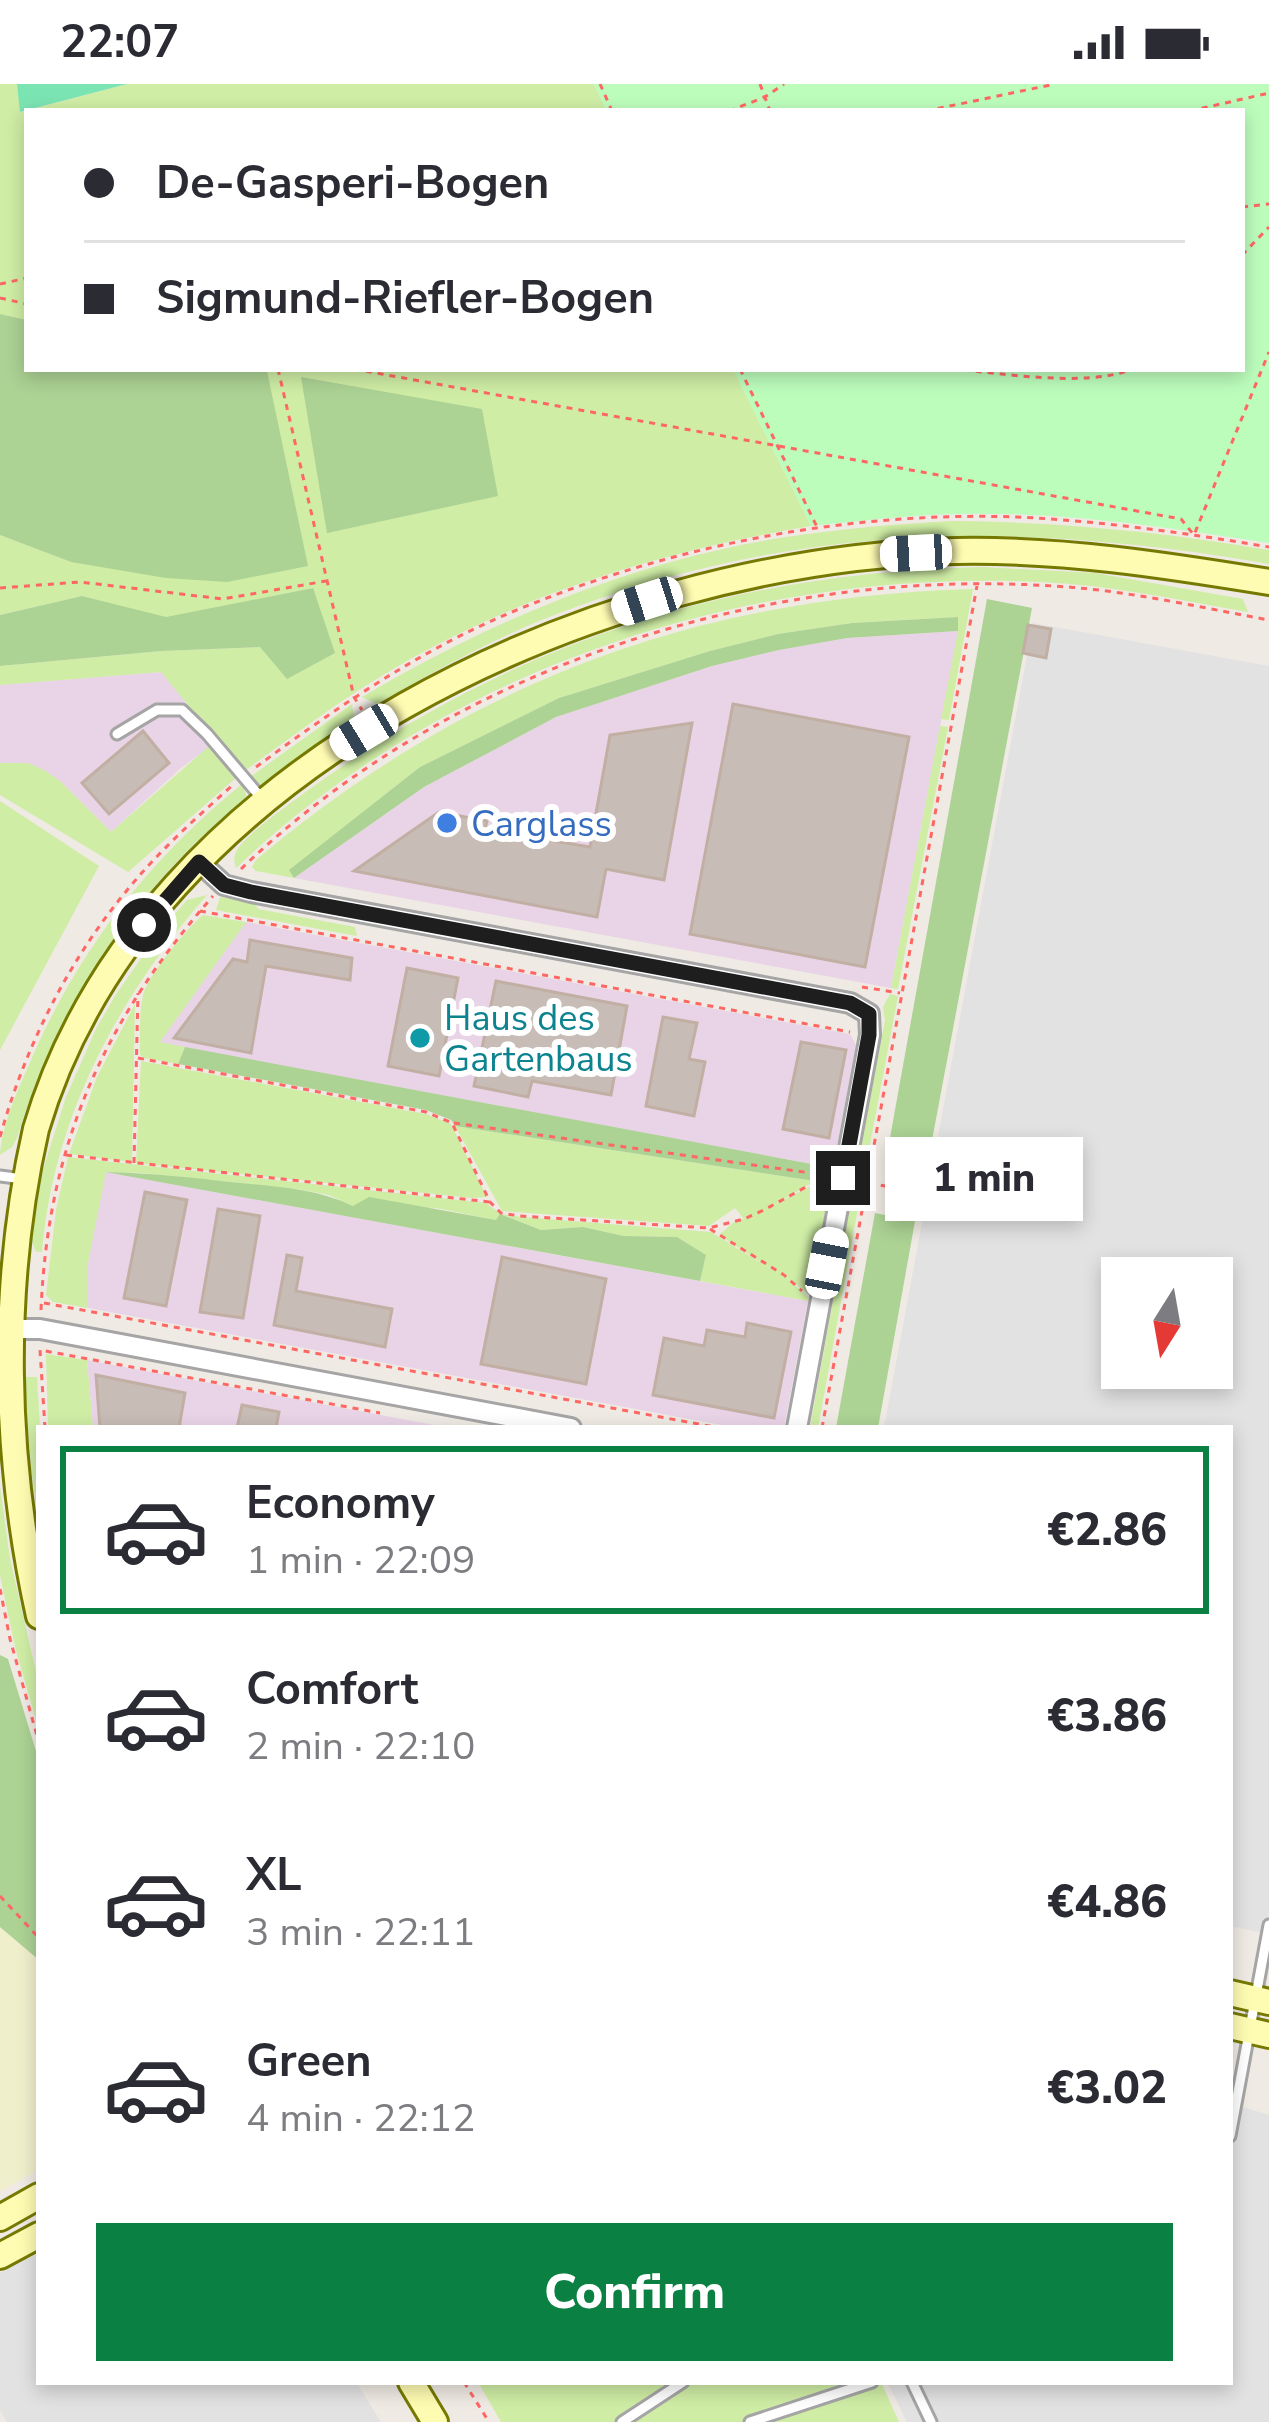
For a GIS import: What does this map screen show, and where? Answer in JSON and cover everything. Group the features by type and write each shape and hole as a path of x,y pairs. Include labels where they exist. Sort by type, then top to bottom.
{"main road":[{"path":"36,1598 13,1463 6,1329 12,1178 92,999 124,951 163,900 265,802 339,747 505,654 582,622 679,591 761,572 875,556 957,551 1132,561 1269,582"},
{"path":"0,2218 36,2198"},
{"path":"0,2256 36,2237"},
{"path":"413,2385 435,2422"}],"street":[{"path":"199,862 224,885 850,1003 869,1014 869,1035 797,1425"},
{"path":"6,1329 53,1331 555,1425"}],"lane":[{"path":"117,734 157,710 182,710 265,802"},
{"path":"1233,2120 1269,1925"},
{"path":"622,2422 678,2385"},
{"path":"750,2422 863,2385"},
{"path":"913,2385 931,2422"}],"path":[{"path":"760,84 769,108"},
{"path":"737,108 784,84"},
{"path":"940,108 1055,84"},
{"path":"1203,108 1269,93"},
{"path":"1245,252 1269,227"},
{"path":"1194,535 1269,352"},
{"path":"279,372 354,697 372,727"},
{"path":"371,372 1181,519 1194,535"},
{"path":"742,372 818,528 1000,517 1105,524 1269,547"},
{"path":"986,372 1067,379 1108,378 1124,372"},
{"path":"0,588 80,582 223,599 328,580"},
{"path":"822,1425 978,584"},
{"path":"40,1318 44,1251 64,1155 93,1074 138,991 200,910 257,853 408,743 599,651 674,627 839,592 978,584 1098,590 1269,620"},
{"path":"200,910 869,1035"},
{"path":"878,990 902,993"},
{"path":"134,1164 138,991"},
{"path":"138,1058 426,1112 452,1123 827,1175 744,1219 709,1228 520,1216 501,1213 490,1202 452,1123"},
{"path":"64,1155 490,1202"},
{"path":"843,1178 986,1205"},
{"path":"709,1228 784,1276 819,1306"},
{"path":"41,1302 704,1425"},
{"path":"45,1425 40,1350 386,1414"},
{"path":"0,1588 36,1732"},
{"path":"0,1896 36,1935"},
{"path":"466,2385 489,2422"}],"shaded area":[{"path":"1033,623 1269,666 1269,1934 1233,1927 1233,1425 885,1425"},
{"path":"958,631 891,988 294,878 424,787 556,717 712,666 779,650 847,638"},
{"path":"161,672 243,772 237,777 208,748 111,832 44,771 0,763 0,685"},
{"path":"246,922 850,1034 856,1045 833,1168 159,1043"},
{"path":"105,1172 808,1301 785,1425 722,1425 88,1308 88,1263"},
{"path":"87,1360 434,1425 93,1425"},
{"path":"1233,2104 1269,2115 1269,2422 907,2422 888,2385 1233,2385"},
{"path":"36,2255 36,2385 358,2385 381,2422 7,2422 0,2410 0,2273"}],"green space":[{"path":"0,84 17,84 24,111 24,319 0,314"},
{"path":"17,84 127,84 24,108 20,112"},
{"path":"127,84 594,84 606,108 36,108"},
{"path":"594,84 1269,84 1269,543 1036,515 940,515 811,526 734,372 1245,372 1245,108 606,108"},
{"path":"0,314 24,319 24,372 267,372 308,566 227,582 166,578 71,562 0,535"},
{"path":"266,372 734,372 811,526 633,567 518,607 408,660 243,772 161,672 0,685 0,666 260,647 313,588 166,618 82,596 0,615 0,535 71,562"},
{"path":"301,377 482,409 498,496 327,533"},
{"path":"953,521 1190,538 1269,550 1269,564 1084,540 994,536 816,547 728,562 639,586 505,636 377,704 362,697 512,620 670,562 802,535"},
{"path":"982,567 1095,573 1243,599 1248,612 1067,584 932,582 823,592 715,613 609,644 507,685 410,736 320,797 236,868 234,857 242,843 307,791 463,694 544,656 626,625 711,601 889,572"},
{"path":"313,588 335,653 287,679 260,647 0,666 0,615 82,596 166,617"},
{"path":"973,589 949,720 941,719 957,617 852,623 778,634 559,698 420,767 290,870 294,878 252,867 336,798 419,744 503,698 590,661 680,631 774,610 871,596"},
{"path":"987,599 1032,608 927,1167 886,1160"},
{"path":"958,617 958,631 847,638 779,650 712,666 556,717 424,787 294,878 289,870 420,767 559,698 778,634 852,623"},
{"path":"352,704 354,719 260,786 250,777"},
{"path":"940,726 948,727 898,989 891,988"},
{"path":"208,747 237,777 128,872 0,795 0,763 28,763 60,781 111,832"},
{"path":"242,784 247,797 170,869 106,950 55,1040 17,1138 0,1155 14,1099 28,1067 91,949 175,845"},
{"path":"0,801 99,866 0,1050"},
{"path":"207,895 146,974 96,1061 60,1153 42,1252 36,1252 30,1237 43,1170 66,1097 96,1029 160,931 187,900"},
{"path":"220,897 355,927 357,936 216,910"},
{"path":"203,915 246,922 160,1042 185,1047 178,1064 144,1058 140,1055 140,1025 146,987"},
{"path":"890,994 898,996 864,1176 856,1174 885,1020 883,1007"},
{"path":"135,1004 132,1162 69,1154 97,1077"},
{"path":"185,1047 833,1168 831,1174 815,1181 455,1126 426,1110 178,1064"},
{"path":"141,1061 426,1114 451,1124 487,1197 136,1163"},
{"path":"455,1126 815,1181 770,1207 828,1177 810,1295 786,1277 808,1301 700,1281 706,1255 677,1237 624,1236 583,1227 541,1230 501,1214 711,1232 782,1276 719,1235 744,1219 735,1208 709,1226 502,1211"},
{"path":"68,1157 486,1203 501,1214 496,1220 436,1208 353,1206 297,1189 106,1172 88,1263 88,1308 53,1302 46,1295"},
{"path":"105,1172 284,1188 353,1206 369,1197 496,1220 500,1214 541,1230 583,1227 624,1236 677,1237 706,1255 700,1281"},
{"path":"854,1185 862,1186 819,1425 811,1425"},
{"path":"875,1213 915,1221 879,1425 837,1425"},
{"path":"46,1354 87,1360 93,1425 48,1425"},
{"path":"24,1377 37,1377 36,1504"},
{"path":"0,1487 10,1559 36,1672 36,1720 15,1647 0,1575"},
{"path":"0,1655 8,1659 36,1751 36,1957 0,1927"},
{"path":"0,1927 36,1957 36,2172 0,2191"},
{"path":"480,2385 882,2385 899,2422 501,2422"}],"building":[{"path":"1028,625 1051,629 1046,658 1023,653"},
{"path":"733,704 909,737 865,967 690,934"},
{"path":"692,723 664,880 606,869 597,917 354,871 439,812 487,821 485,829 590,847 610,735"},
{"path":"143,731 169,763 109,814 82,783"},
{"path":"250,940 352,958 350,980 266,966 251,1053 174,1038 233,959 247,962"},
{"name":"Haus des Gartenbaus","path":"407,968 458,978 439,1076 388,1066"},
{"path":"496,981 627,1006 611,1095 532,1081 528,1097 474,1086"},
{"path":"663,1017 697,1023 689,1059 705,1062 694,1116 646,1106"},
{"path":"801,1042 846,1050 829,1138 783,1129"},
{"path":"145,1192 187,1200 166,1306 124,1298"},
{"path":"218,1209 260,1216 243,1318 200,1312"},
{"path":"287,1255 302,1258 296,1291 392,1309 385,1347 274,1325"},
{"path":"502,1257 606,1279 586,1384 481,1364"},
{"path":"747,1323 791,1332 774,1418 653,1395 664,1338 704,1346 707,1330 745,1337"},
{"path":"96,1375 185,1393 180,1425 100,1425"},
{"path":"242,1405 279,1412 277,1425 238,1425"}],"place":[{"name":"Carglass","path":"447,823"},
{"name":"Haus des Gartenbaus","path":"420,1038"}],"route":[{"path":"144,925 199,862 224,885 251,892 850,1003 869,1014 869,1035 843,1178"}]}
